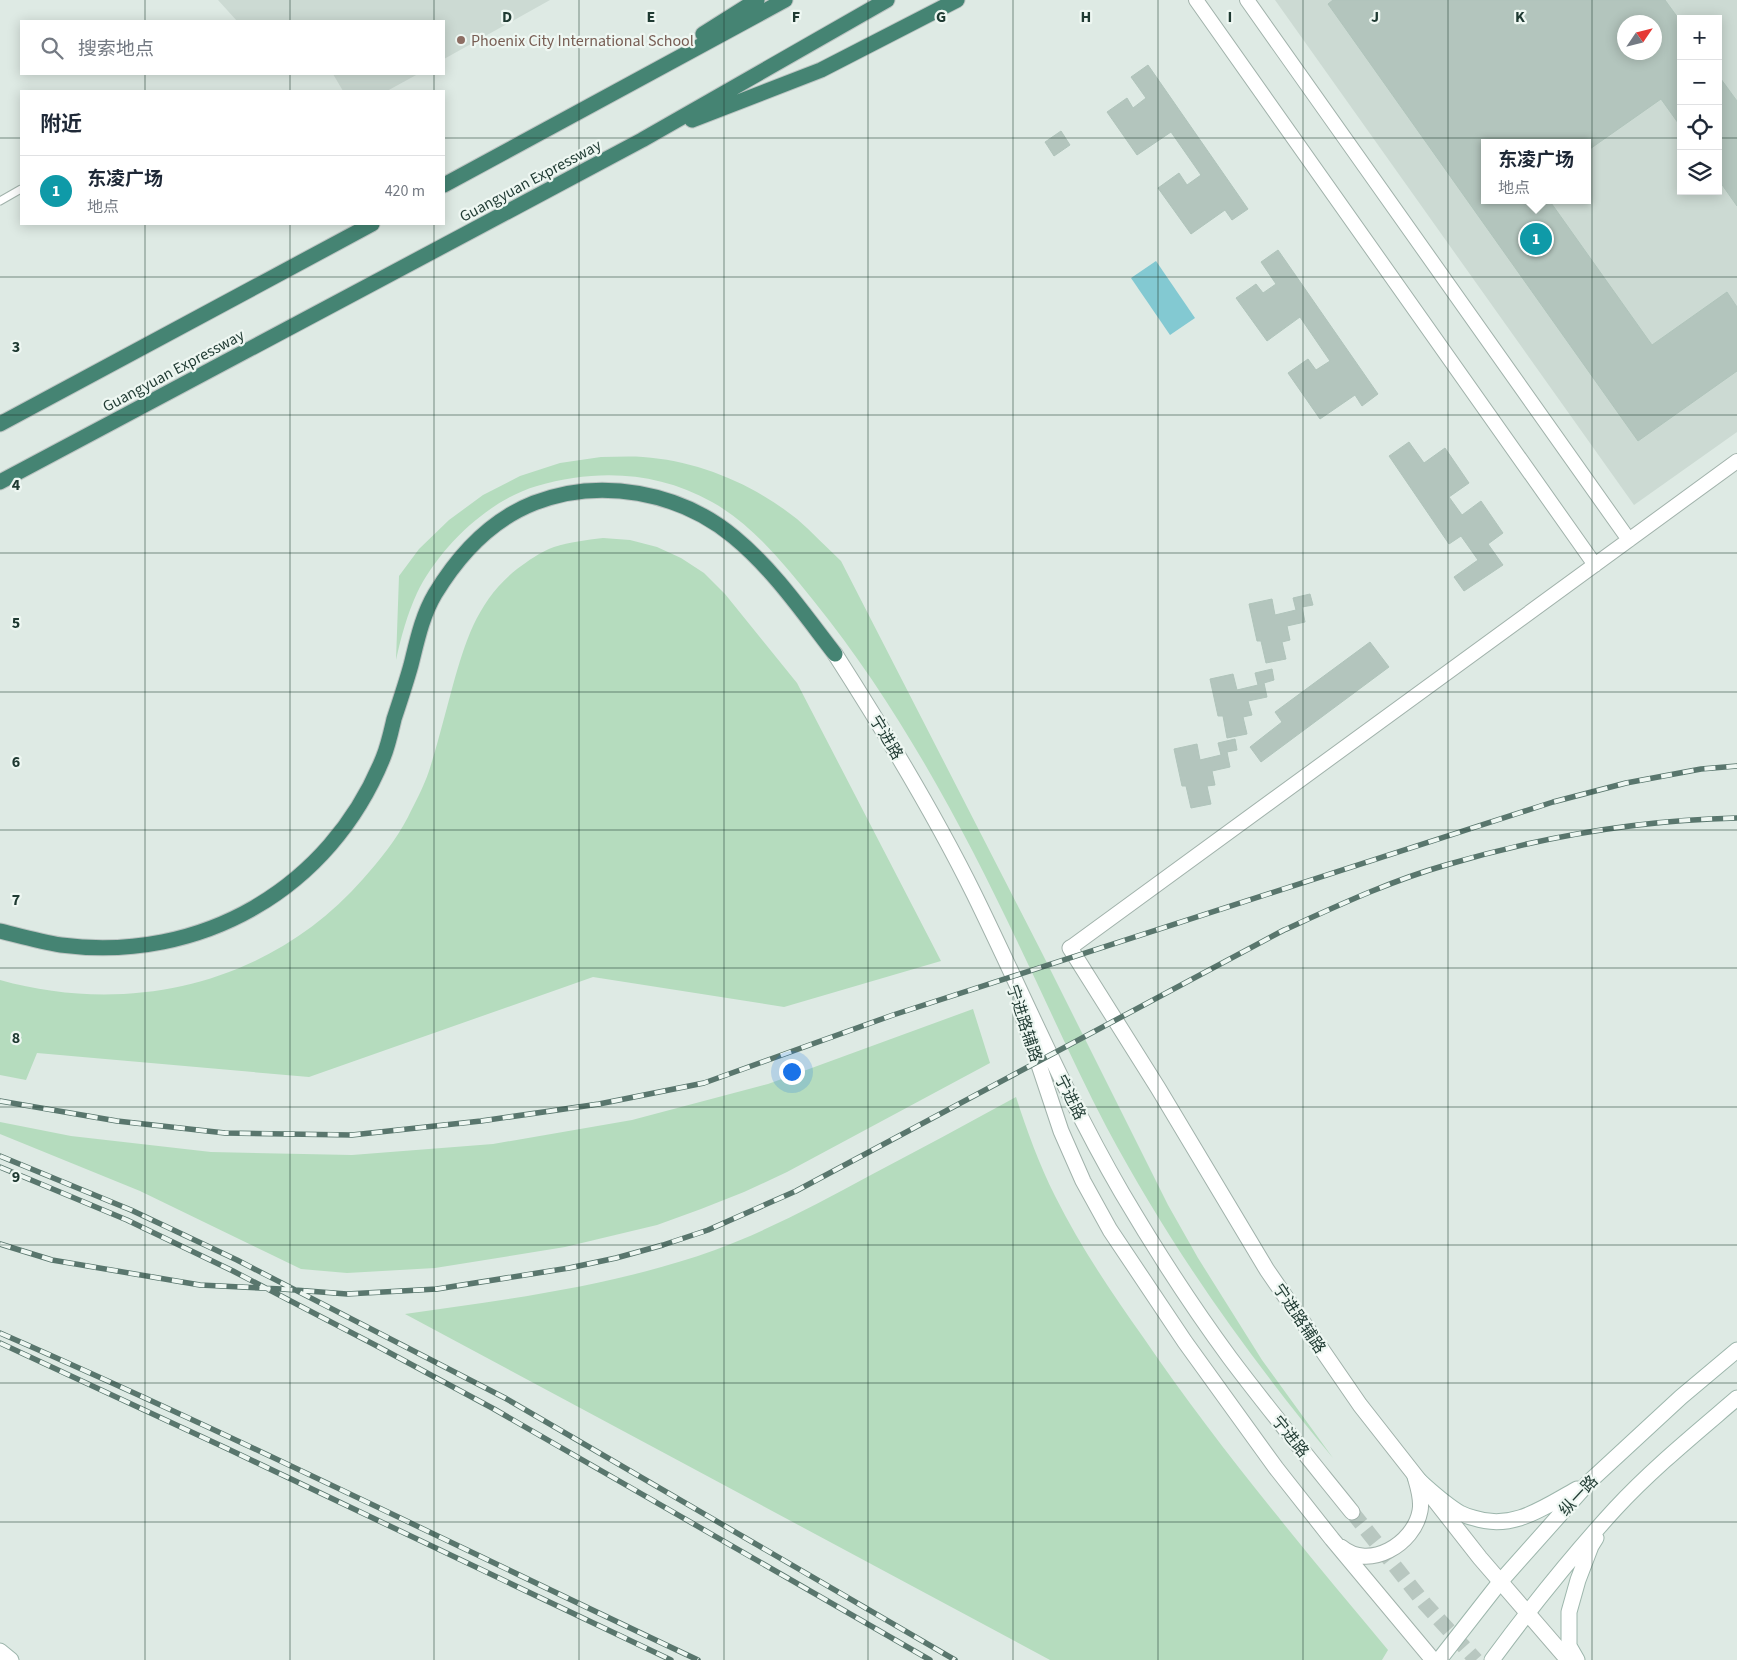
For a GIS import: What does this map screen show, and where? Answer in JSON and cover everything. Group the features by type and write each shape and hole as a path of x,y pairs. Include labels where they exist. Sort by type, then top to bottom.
{"highway":[{"path":"539,134 757,0"},
{"path":"445,184 785,0"},
{"name":"Guangyuan Expressway","path":"0,482 642,140 887,0"},
{"path":"642,140 821,70 957,0"},
{"name":"Guangyuan Expressway","path":"0,424 370,225"},
{"path":"0,931 28,939 62,945 96,947 131,946 165,942 206,931 245,914 281,891 320,857 342,831 365,795 383,756 411,664 419,630 432,598 451,568 475,542 502,520 533,504 567,494 603,490 638,493 672,502 704,516 734,537 759,561 786,591 835,654"}],"street":[{"path":"1196,0 1595,565"},
{"path":"1247,0 1629,540"},
{"path":"1070,948 1737,461"},
{"name":"宁进路","path":"835,654 907,771 941,831 1003,954 1059,1075 1089,1134 1155,1248 1229,1357 1269,1410 1352,1512"},
{"name":"宁进路辅路","path":"1070,948 1158,1088 1267,1270 1360,1405 1415,1477 1500,1582 1568,1660"},
{"name":"宁进路辅路","path":"1003,954 1061,1131 1083,1181 1110,1230 1221,1394 1276,1468 1332,1539 1433,1660"},
{"name":"纵一路","path":"1439,1660 1500,1582 1589,1482 1681,1397 1737,1350"},
{"path":"1492,1660 1541,1594 1616,1508 1662,1463 1737,1398"},
{"path":"1415,1477 1461,1514 1485,1522 1512,1521 1535,1513 1589,1482"},
{"path":"1332,1539 1344,1550 1357,1555 1371,1556 1388,1551 1403,1542 1414,1528 1420,1511 1420,1494 1415,1477"},
{"path":"1577,1660 1570,1646 1569,1612 1578,1580 1591,1546 1616,1508"},
{"path":"0,1651 11,1660"}],"lane":[{"path":"0,201 20,190"}],"shaded area":[{"name":"Phoenix City International School","path":"218,0 550,0 445,58 445,20 236,20"},
{"path":"1275,0 1737,0 1737,432 1634,505"},
{"path":"334,75 416,75 389,90 342,90"}],"green space":[{"path":"601,457 664,459 684,463 724,476 744,485 780,506 803,524 841,561 1042,953 1168,1205 1198,1258 1262,1360 1333,1458 1270,1380 1211,1299 1131,1172 1084,1082 974,853 900,723 844,640 813,600 767,546 741,522 712,502 691,492 669,484 626,476 582,477 537,486 519,493 483,514 438,559 426,576 413,601 396,660 399,576 419,549 449,520 483,495 520,476 560,463"},
{"path":"603,538 630,540 657,547 681,558 704,573 725,594 797,683 941,961 784,1007 593,977 309,1077 37,1053 26,1080 0,1075 0,980 50,991 100,994 149,992 197,982 243,966 286,944 327,915 376,865 408,817 429,771 469,636 475,621 492,594 517,569 544,551 584,540"},
{"path":"973,1009 990,1063 787,1172 744,1192 657,1225 565,1247 435,1268 347,1273 301,1269 140,1191 0,1134 0,1122 71,1136 211,1152 352,1155 493,1144 632,1120 768,1084"},
{"path":"1016,1097 1044,1172 1085,1251 1201,1418 1293,1535 1388,1650 1382,1660 1050,1660 405,1314 523,1297 601,1282 639,1273 715,1250 755,1234 813,1206"}],"water":[{"path":"1156,261 1195,318 1170,335 1131,278"}],"building":[{"path":"1333,0 1665,0 1677,16 1677,121 1661,99 1591,148 1591,139 1481,139 1481,204 1552,204 1652,345 1727,292 1737,307 1737,371 1638,441 1328,4"},
{"path":"1148,65 1248,209 1232,220 1225,210 1191,234 1158,188 1179,173 1187,185 1201,175 1171,132 1137,155 1107,112 1127,98 1133,108 1146,98 1131,77"},
{"path":"1722,80 1737,101 1737,206 1722,185"},
{"path":"1061,131 1070,145 1054,156 1045,142"},
{"path":"1278,250 1378,394 1362,406 1355,395 1320,419 1288,373 1308,359 1316,370 1330,361 1300,317 1267,341 1236,298 1256,284 1263,293 1276,284 1261,262"},
{"path":"1409,442 1424,463 1445,448 1469,483 1449,497 1462,515 1481,501 1503,533 1488,544 1503,565 1464,591 1454,577 1478,560 1461,536 1449,544 1389,456"},
{"path":"1310,594 1313,605 1302,607 1305,622 1287,626 1290,640 1282,642 1286,659 1266,663 1261,641 1257,641 1249,604 1272,599 1275,615 1296,610 1293,598"},
{"path":"1370,642 1389,667 1261,762 1250,747 1282,722 1275,712"},
{"path":"1272,669 1274,680 1264,683 1267,697 1248,701 1252,715 1243,717 1247,734 1227,738 1223,716 1218,716 1210,679 1233,674 1237,690 1258,685 1255,673"},
{"path":"1235,739 1237,750 1227,752 1230,767 1212,771 1215,785 1207,786 1211,804 1191,808 1186,786 1182,786 1174,749 1197,744 1200,760 1221,755 1218,743"}],"tunnel":[{"path":"1352,1512 1425,1604 1476,1660"}],"railway":[{"path":"0,1101 117,1121 225,1133 352,1135 481,1121 599,1104 704,1083 893,1015 1553,802 1626,783 1701,769 1737,766"},
{"path":"0,1244 52,1260 200,1285 347,1294 437,1289 569,1268 616,1258 708,1230 796,1191 1284,930 1384,886 1446,865 1554,838 1626,826 1700,819 1737,818"},
{"path":"0,1156 131,1210 237,1260 505,1398 955,1660"},
{"path":"0,1167 127,1220 233,1271 377,1346 494,1409 930,1660"},
{"path":"0,1333 176,1412 698,1660"},
{"path":"0,1343 228,1449 671,1660"}],"place":[{"name":"Phoenix City International School","path":"461,40"},
{"name":"东凌广场","path":"1536,239"}]}
